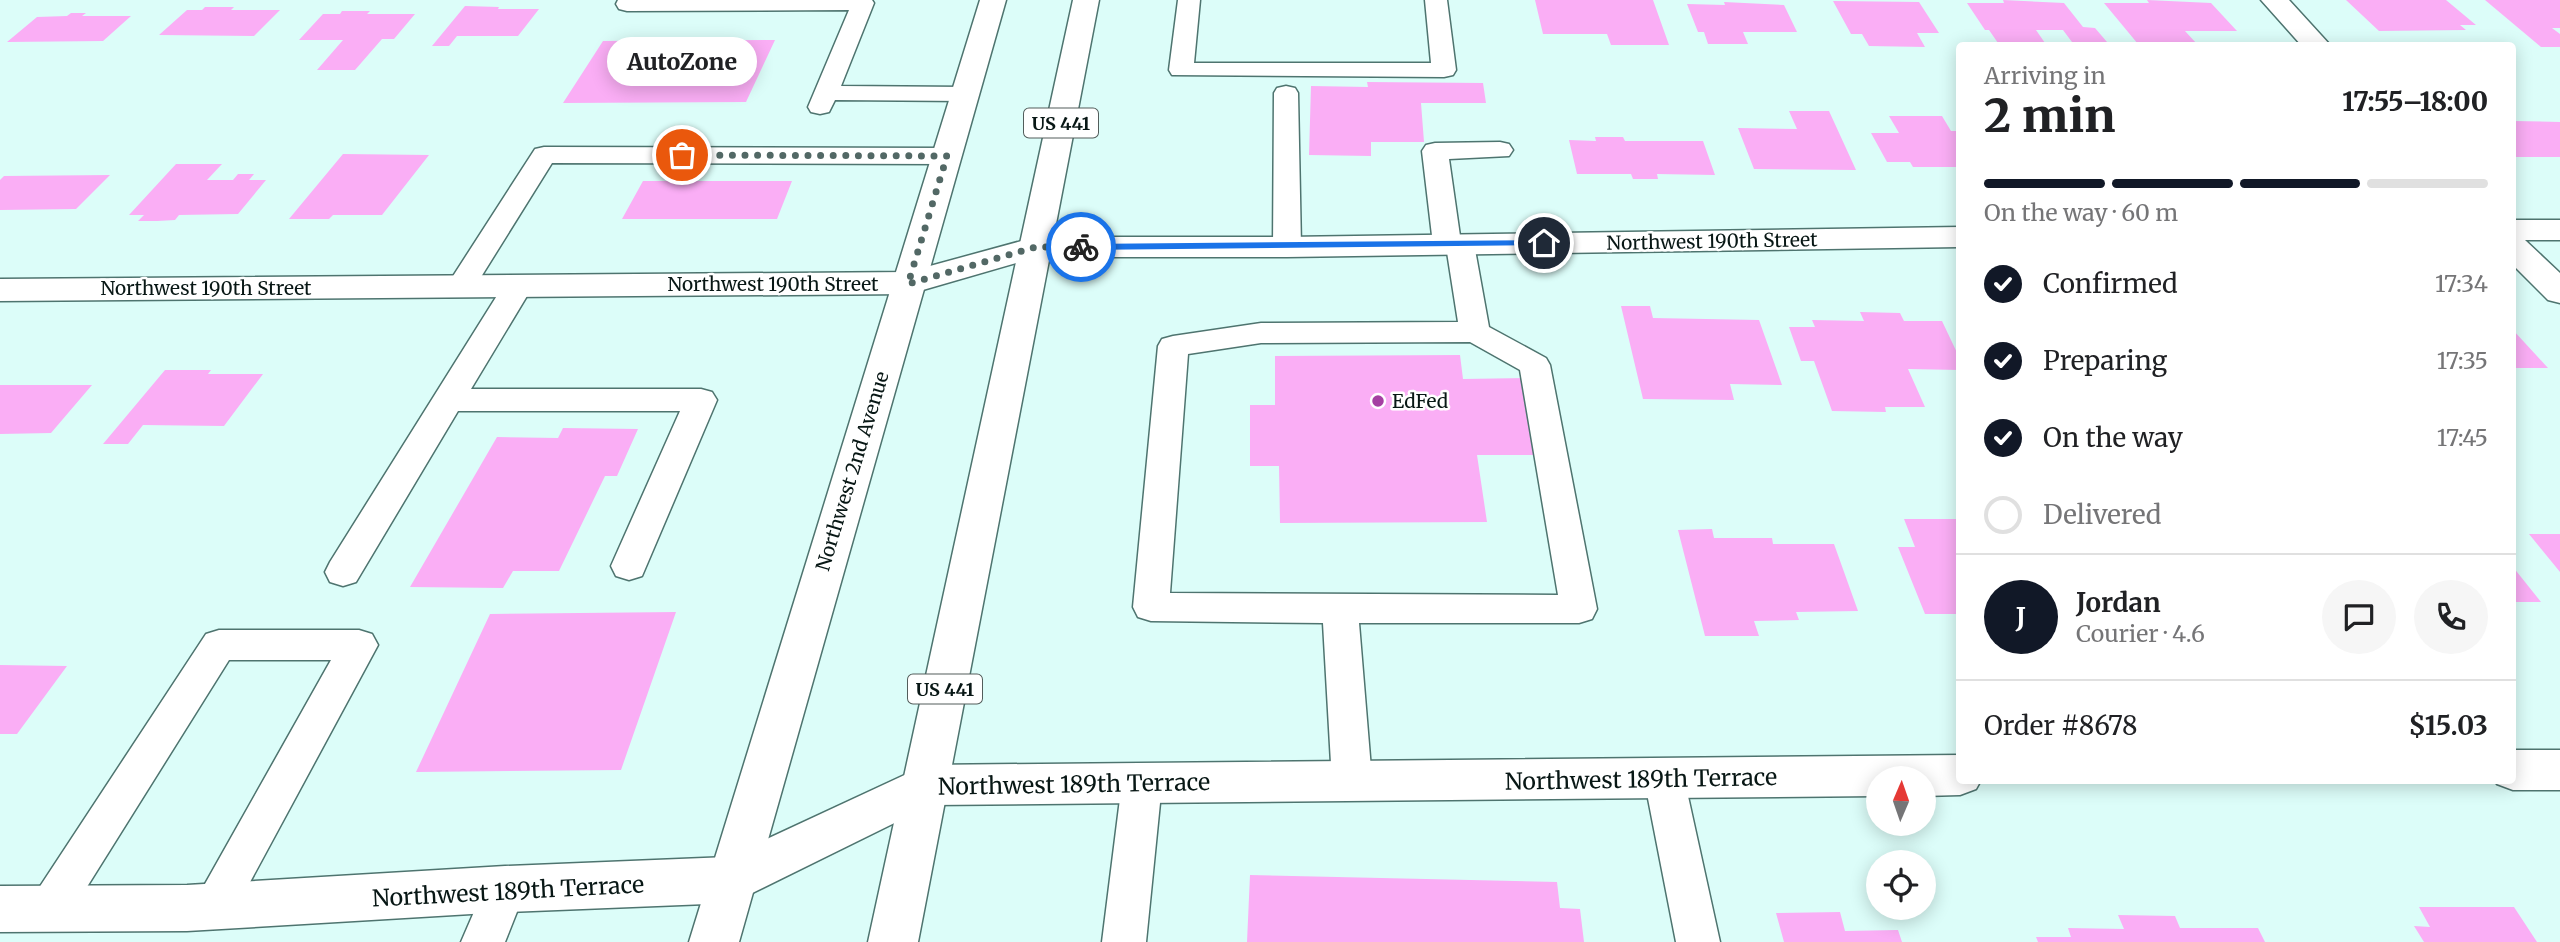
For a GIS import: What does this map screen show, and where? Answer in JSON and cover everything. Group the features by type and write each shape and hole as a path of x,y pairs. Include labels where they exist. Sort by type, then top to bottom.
{"street":[{"name":"Northwest 2nd Avenue","path":"714,942 993,0"},
{"name":"US 441","path":"893,942 1086,0"},
{"path":"2274,0 2314,42"},
{"path":"2516,230 2560,230"},
{"name":"Northwest 190th Street","path":"0,290 908,284 1036,247 1287,247 1956,237"},
{"path":"2516,249 2560,292"},
{"path":"2516,770 2560,770"},
{"name":"Northwest 189th Terrace","path":"0,909 214,906 505,889 732,880 926,785 1956,775"}],"lane":[{"path":"1189,0 1181,70 1444,70 1436,0"},
{"path":"627,4 863,3 822,100 966,94"},
{"path":"1286,93 1287,247"},
{"path":"1475,332 1435,151 1500,150"},
{"path":"461,287 544,155 947,156"},
{"path":"343,572 518,286"},
{"path":"1475,332 1535,365 1579,609 1340,609 1151,607 1173,346 1261,333 1475,332"},
{"path":"449,400 701,400 629,566"},
{"path":"1340,609 1352,781"},
{"path":"50,908 219,645 359,645 214,906"},
{"path":"1664,778 1698,942"},
{"path":"1124,942 1142,783"},
{"path":"483,942 505,889"}],"building":[{"path":"1535,0 1653,0 1669,45 1611,45 1607,34 1543,34"},
{"path":"2003,0 2064,3 2083,27 2095,28 2107,42 2072,42 2063,30 2036,30 2044,42 1997,42 1989,30 1985,30 1967,3 2004,3"},
{"path":"2147,0 2211,3 2237,31 2185,31 2195,42 2136,42 2104,3 2149,3"},
{"path":"2346,0 2446,0 2476,25 2460,25 2466,30 2379,31"},
{"path":"2485,0 2560,0 2560,28 2552,28 2560,34 2560,47 2541,47"},
{"path":"1833,1 1919,2 1939,33 1917,33 1925,47 1869,46 1862,34 1851,34"},
{"path":"1724,2 1784,5 1797,32 1743,32 1748,44 1708,44 1704,32 1698,32 1687,4 1725,5"},
{"path":"465,6 539,9 518,36 457,36 449,46 432,46"},
{"path":"205,7 280,10 254,36 159,35 187,10 202,10"},
{"path":"342,11 415,14 394,39 382,39 355,70 317,70 343,40 299,40 323,14 340,14"},
{"path":"71,13 86,13 82,16 131,16 103,41 7,42 37,17 67,16"},
{"path":"775,40 746,102 563,103 603,41"},
{"path":"1367,82 1483,83 1486,103 1421,103 1424,142 1371,142 1371,156 1309,155 1311,86 1368,87"},
{"path":"1789,111 1829,111 1856,170 1754,169 1738,128 1797,129"},
{"path":"1889,116 1942,116 1951,131 1956,131 1956,167 1913,167 1910,162 1887,162 1871,133 1899,133"},
{"path":"2516,121 2560,122 2560,157 2516,157"},
{"path":"1595,137 1623,137 1625,141 1703,141 1715,175 1657,174 1658,179 1633,179 1631,174 1577,174 1569,140 1596,141"},
{"path":"343,154 429,155 382,215 333,215 329,219 289,219"},
{"path":"176,164 222,164 207,180 233,180 238,174 254,174 249,180 266,180 238,214 179,215 175,220 157,221 138,221 144,215 129,215"},
{"path":"110,175 76,209 0,210 0,180 4,176"},
{"path":"643,181 792,181 777,219 622,219"},
{"path":"1621,306 1650,306 1653,318 1759,320 1782,385 1730,384 1734,400 1643,399"},
{"path":"1860,312 1900,313 1904,321 1942,321 1956,351 1956,370 1908,369 1925,407 1885,407 1886,412 1832,411 1814,361 1801,361 1789,327 1815,327 1812,320 1864,321"},
{"path":"2516,333 2548,368 2516,368"},
{"path":"1460,355 1463,379 1530,378 1545,455 1477,455 1487,522 1280,523 1279,466 1250,466 1250,405 1275,405 1275,356"},
{"path":"165,370 211,370 208,374 263,374 224,426 143,425 128,444 103,444"},
{"path":"0,385 92,385 51,433 0,434"},
{"path":"563,428 638,429 617,476 605,476 559,571 513,571 503,588 410,587 497,437 558,438"},
{"path":"1904,519 1956,519 1956,614 1925,614 1898,547 1915,547"},
{"path":"1712,529 1714,538 1772,538 1773,544 1834,544 1858,611 1796,612 1799,620 1754,621 1759,636 1705,636 1678,530"},
{"path":"2529,534 2560,534 2560,572"},
{"path":"2516,571 2541,602 2516,602"},
{"path":"676,612 621,770 416,772 490,614"},
{"path":"0,665 67,666 17,734 0,734"},
{"path":"1250,875 1557,882 1560,908 1580,909 1584,942 1247,942"},
{"path":"2419,907 2514,907 2537,942 2424,942 2414,926 2430,927"},
{"path":"1840,912 1845,931 1898,930 1902,942 1784,942 1776,913"},
{"path":"2118,915 2175,916 2180,928 2258,928 2265,942 2038,942 2036,937 2071,937 2068,928 2124,929"}],"way so far":[{"path":"682,155 947,156 908,284 1036,247 1081,247"}],"place":[{"name":"AutoZone","path":"682,155"},
{"name":"EdFed","path":"1378,401"}],"route":[{"path":"1081,247 1544,243"}]}
